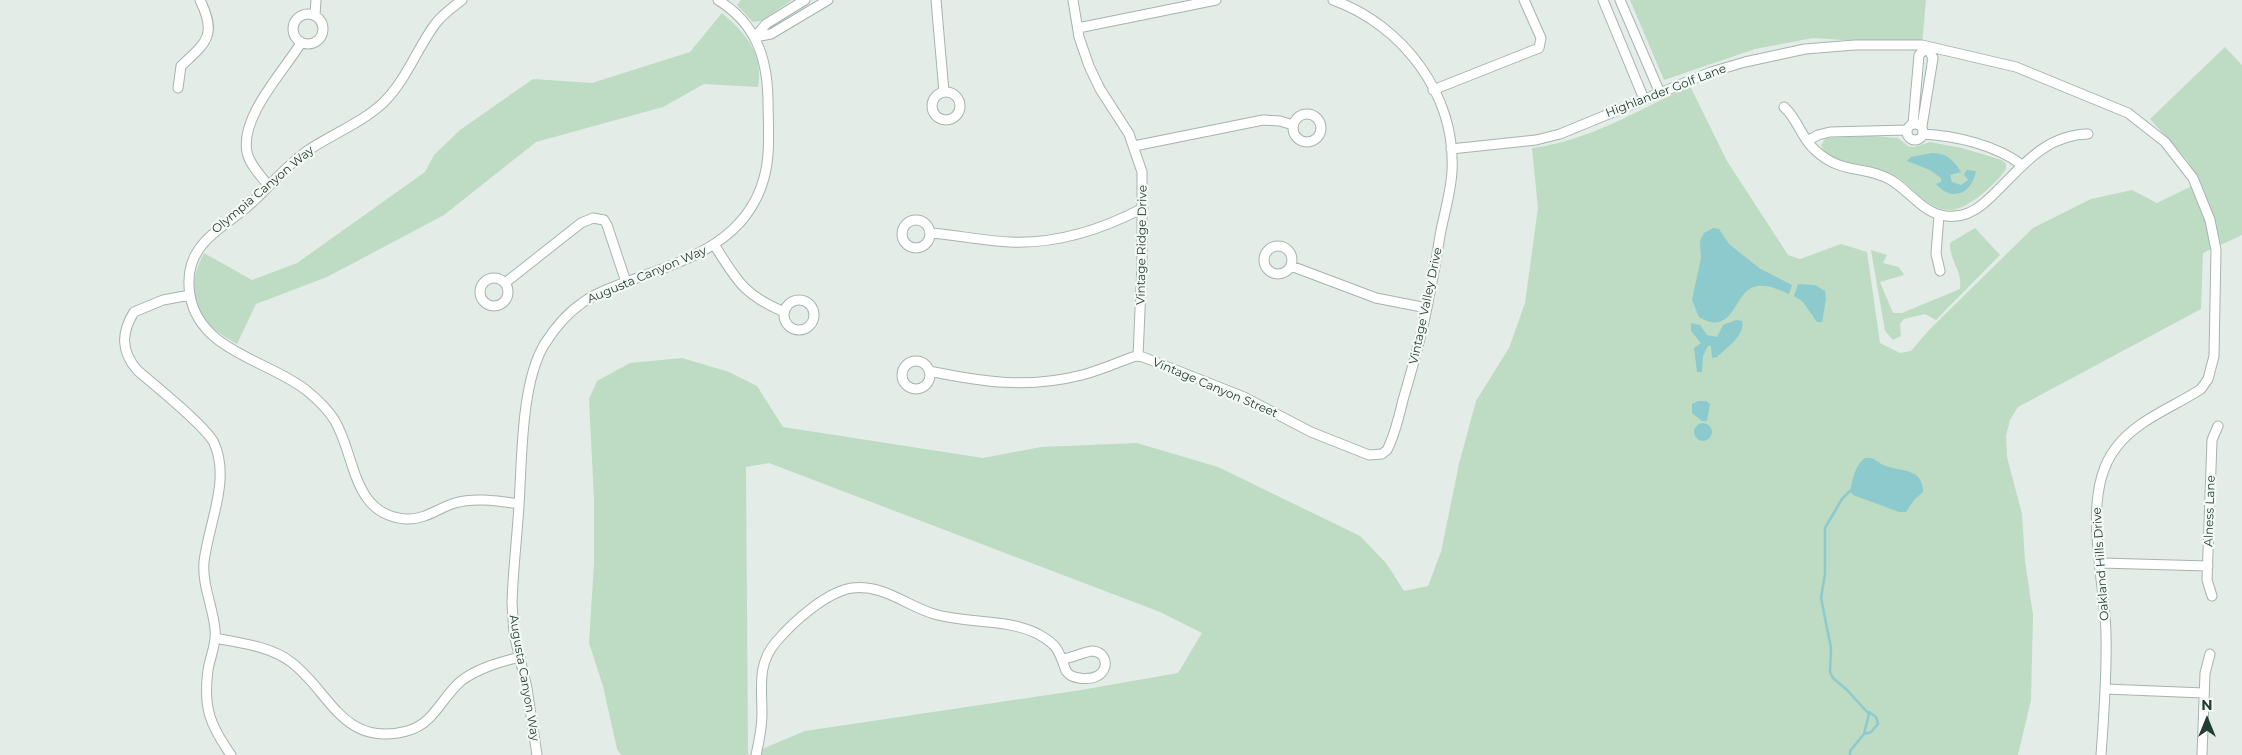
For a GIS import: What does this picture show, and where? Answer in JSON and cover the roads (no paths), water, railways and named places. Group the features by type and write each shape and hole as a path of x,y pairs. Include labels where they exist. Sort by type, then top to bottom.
{"street":[{"path":"178,88 181,66 204,45 209,31 208,16 200,0"},
{"path":"315,16 316,0"},
{"name":"Olympia Canyon Way","path":"462,0 436,24 406,74 385,101 366,116 306,152 268,185 250,204 215,229 204,241 193,262 190,295 202,323 221,342 300,386 325,407 336,423 365,496 378,510 386,515 418,519 465,501 488,500 519,504"},
{"path":"718,0 738,15 756,36"},
{"path":"756,36 766,24 805,0"},
{"path":"756,36 771,34 828,0"},
{"path":"936,0 936,18 944,92"},
{"name":"Vintage Ridge Drive","path":"1073,0 1084,54 1097,83 1122,121 1134,146 1142,172 1143,208 1138,356"},
{"path":"1078,28 1216,0"},
{"name":"Vintage Valley Drive","path":"1333,0 1369,17 1394,35 1419,64 1433,90 1446,123 1451,149 1452,170 1448,195 1416,356 1390,444 1387,450 1379,454"},
{"path":"1433,90 1539,48 1541,42 1524,0"},
{"path":"1603,0 1644,99"},
{"path":"1620,0 1660,93"},
{"path":"306,14 315,16 322,22 322,36 316,43 302,43 293,32 295,22 306,14"},
{"name":"Augusta Canyon Way","path":"537,755 520,657 514,634 512,603 530,381 541,351 556,329 581,303 626,282 698,256 715,246 732,232 746,216 757,198 765,177 768,153 768,79 764,57 756,36"},
{"path":"268,185 247,154 247,128 266,94 302,43"},
{"name":"Highlander Golf Lane","path":"1451,149 1529,141 1560,134 1719,69 1789,52 1855,45 1927,46 2016,67 2128,113 2153,130 2176,152 2198,188"},
{"path":"1927,46 1933,58 1926,96 1916,129 1914,95 1919,55 1927,46"},
{"path":"1914,95 1926,96"},
{"path":"1784,107 1795,118 1814,150 1839,166 1891,180 1932,212 1954,217 1972,211 1983,204 2036,153 2057,141 2088,134"},
{"path":"1134,146 1263,120 1280,121 1294,125"},
{"path":"1807,141 1818,135 1830,132 1916,129 1977,144 2005,154 2022,165"},
{"name":"Oakland Hills Drive","path":"2101,755 2106,634 2096,504 2100,478 2107,461 2132,430 2201,388 2212,369 2216,250 2210,220 2198,188"},
{"path":"930,233 1013,242 1042,240 1088,232 1143,208"},
{"path":"1939,215 1936,254 1940,271"},
{"path":"505,283 581,223 593,218 604,220 607,225 626,282"},
{"path":"715,246 745,290 762,303 784,312"},
{"path":"1291,266 1376,298 1427,308"},
{"path":"190,295 147,304 134,312 124,333 124,347 138,370 200,426 214,441 218,452 220,480 204,564 204,579 214,615 215,638 208,669 208,704 214,732 231,755"},
{"name":"Vintage Canyon Street","path":"929,371 986,383 1021,384 1051,382 1081,375 1138,356 1244,397 1311,432 1369,454 1379,454"},
{"name":"Alness Lane","path":"2212,596 2207,580 2212,440 2218,426"},
{"path":"2101,563 2208,566"},
{"path":"756,755 762,722 761,674 769,653 776,642 818,604 841,591 852,588 879,590 925,611 952,619 1009,624 1030,630 1046,639 1063,659 1066,671 1073,677 1093,679 1103,673 1105,667 1104,659 1095,651 1063,659"},
{"path":"215,638 248,644 283,657 303,674 337,714 348,723 375,733 404,732 421,726 434,714 462,681 487,667 520,657"},
{"path":"2202,755 2204,673 2210,654"},
{"path":"2105,688 2204,693"}],"water":[{"path":"1932,153 1945,156 1961,172 1950,175 1952,182 1961,185 1968,180 1964,174 1967,170 1976,171 1974,179 1966,190 1955,194 1942,190 1936,184 1941,182 1941,178 1930,170 1907,161 1911,157"},
{"path":"1713,228 1719,229 1729,244 1759,268 1792,285 1789,294 1768,286 1754,287 1747,291 1727,318 1720,322 1711,322 1699,317 1692,300 1701,258 1700,241 1704,233"},
{"path":"1798,284 1815,285 1825,291 1826,299 1822,322 1817,322 1803,302 1794,296"},
{"path":"1736,320 1742,321 1741,331 1738,336 1717,357 1712,358 1711,346 1708,346 1703,356 1702,372 1697,372 1694,348 1701,343 1691,331 1691,323 1700,325 1707,335 1717,337 1723,325"},
{"path":"1698,401 1706,401 1710,404 1707,421 1702,421 1692,413 1692,404"},
{"path":"1699,423 1707,423 1712,428 1710,439 1699,441 1694,436 1694,428"},
{"path":"1865,458 1874,459 1883,465 1916,475 1922,484 1923,492 1914,500 1906,512 1899,512 1853,495 1850,491 1855,473 1858,465"}],"waterway":[{"path":"1850,491 1842,499 1825,528 1825,574 1821,598 1831,648 1830,672 1833,678 1869,714 1864,734 1850,751 1850,755"},
{"path":"1864,734 1871,732 1878,724 1876,717 1869,712"}]}
